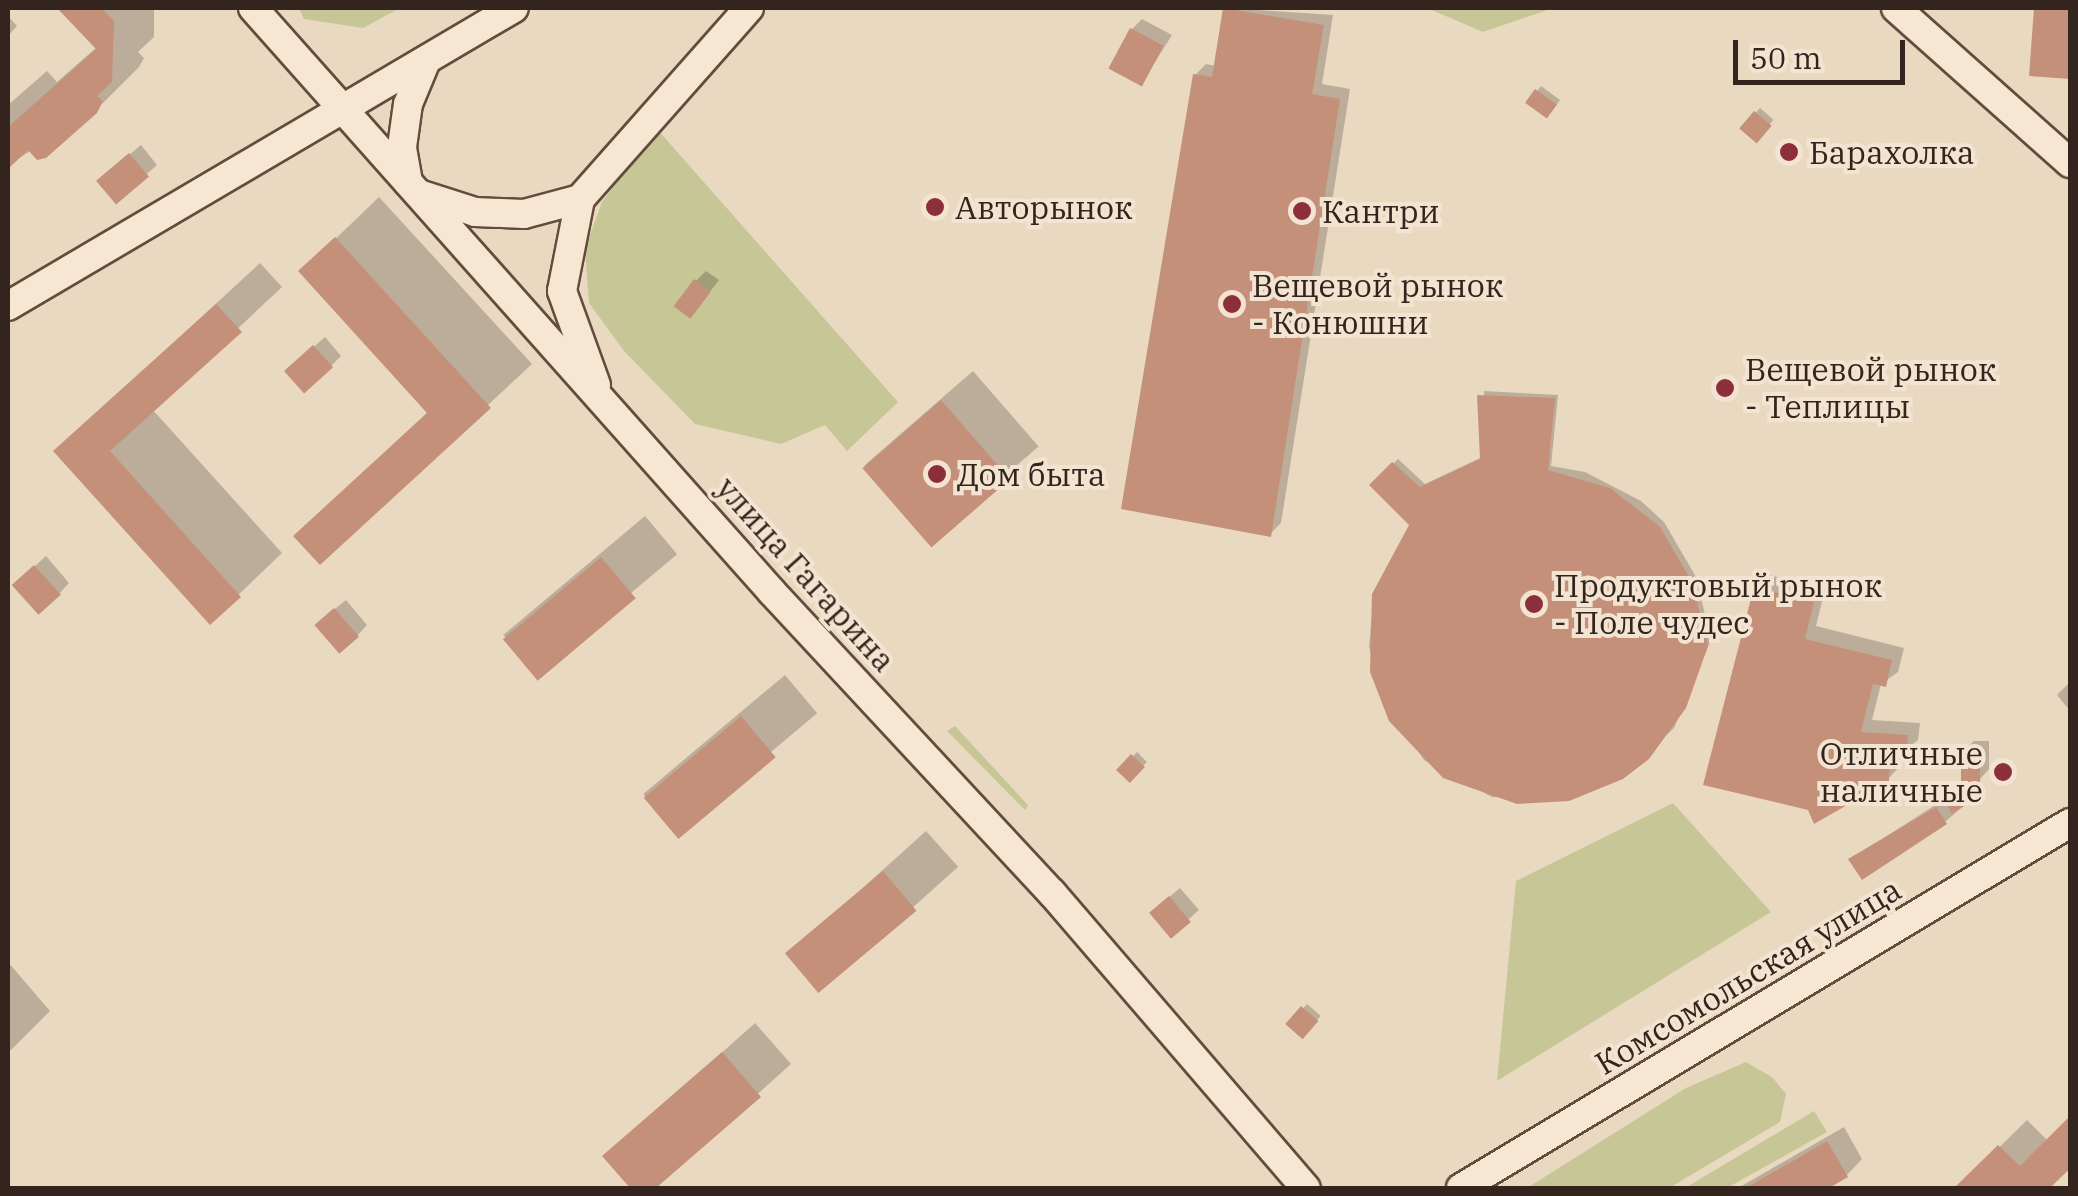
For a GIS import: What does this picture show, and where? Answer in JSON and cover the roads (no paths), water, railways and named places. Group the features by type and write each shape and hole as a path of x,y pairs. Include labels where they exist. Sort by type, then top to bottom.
{"main road":[{"name":"улица Гагарина","path":"253,8 1052,893 1306,1188"},
{"path":"8,306 347,111 514,8"},
{"path":"600,396 562,292 580,199 749,8"},
{"path":"1896,8 2070,164"},
{"path":"425,63 408,104 402,147 413,188 474,212 524,214 580,199"},
{"name":"Комсомольская улица","path":"1461,1188 2070,824"}],"place":[{"name":"Барахолка","path":"1789,152"},
{"name":"Авторынок","path":"935,207"},
{"name":"Кантри","path":"1302,211"},
{"name":"Вещевой рынок - Конюшни","path":"1232,304"},
{"name":"Вещевой рынок - Теплицы","path":"1725,388"},
{"name":"Дом быта","path":"937,474"},
{"name":"Продуктовый рынок - Поле чудес","path":"1534,604"},
{"name":"Отличные наличные","path":"2003,772"}]}
